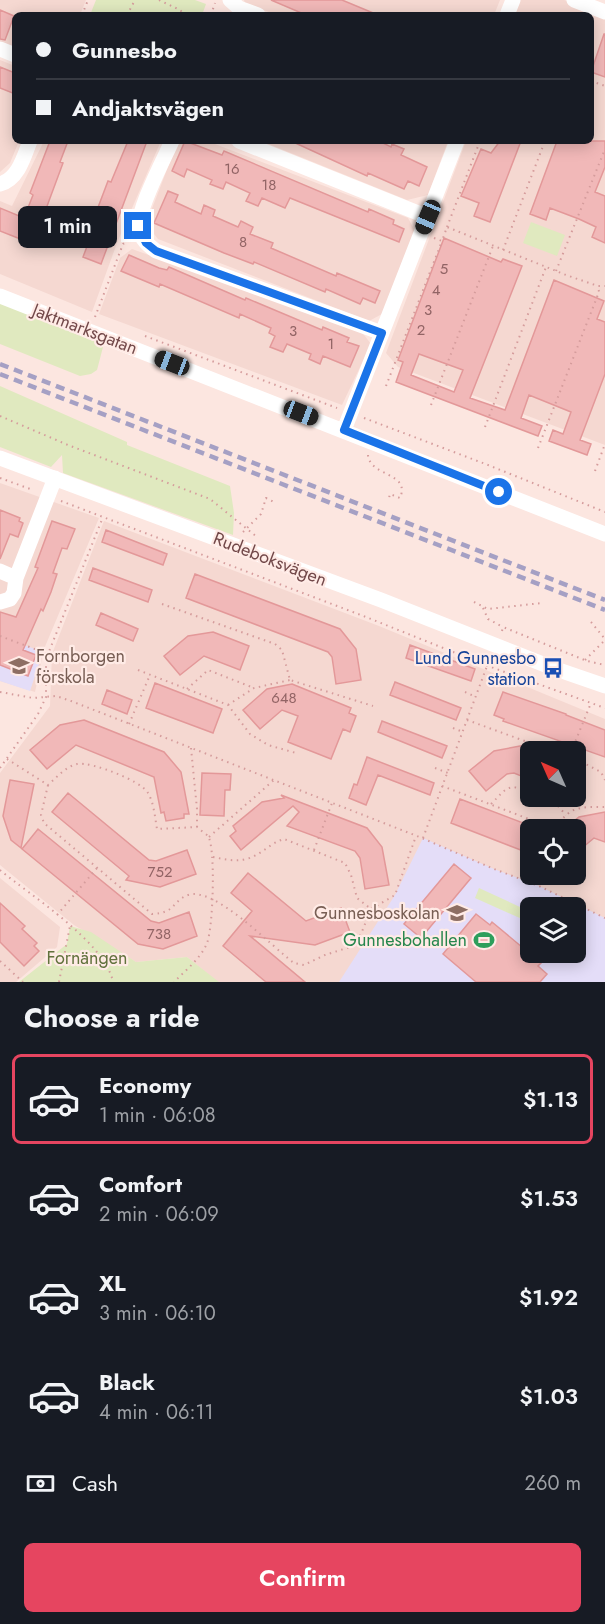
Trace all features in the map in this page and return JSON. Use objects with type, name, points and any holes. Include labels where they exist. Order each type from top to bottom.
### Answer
[{"type":"street","points":[[230,0],[239,8],[250,12]]},
{"type":"street","points":[[574,0],[605,12]]},
{"type":"street","points":[[0,184],[8,182],[15,173],[29,144]]},
{"type":"street","points":[[171,144],[144,203],[138,226],[146,243],[156,251],[382,333]]},
{"type":"street","points":[[246,144],[428,217]]},
{"type":"street","points":[[344,430],[456,144]]},
{"type":"street","name":"Jaktmarksgatan","points":[[0,296],[605,534]]},
{"type":"street","name":"Rudeboksvägen","points":[[0,458],[605,686]]},
{"type":"street","points":[[0,602],[10,599],[14,593],[16,578],[55,478]]},
{"type":"street","points":[[0,572],[16,578]]},
{"type":"path","points":[[159,0],[182,12]]},
{"type":"path","points":[[386,386],[479,144]]},
{"type":"path","points":[[503,250],[544,144]]},
{"type":"path","points":[[556,271],[605,149]]},
{"type":"path","points":[[447,227],[556,271],[598,286],[605,286]]},
{"type":"path","points":[[421,232],[442,240]]},
{"type":"path","points":[[95,317],[123,244],[140,234]]},
{"type":"path","points":[[431,405],[493,246]]},
{"type":"path","points":[[485,427],[546,267]]},
{"type":"path","points":[[538,448],[599,292],[598,286]]},
{"type":"path","points":[[139,334],[488,465],[605,512]]},
{"type":"path","points":[[0,416],[68,445],[210,499],[257,537]]},
{"type":"path","points":[[372,441],[368,460],[372,465],[398,480],[403,489],[400,498],[390,494],[389,498]]},
{"type":"path","points":[[595,471],[605,444]]},
{"type":"path","points":[[0,478],[366,617],[488,666],[605,708]]},
{"type":"path","points":[[237,546],[246,528],[261,514],[266,498],[274,502],[275,500]]},
{"type":"path","points":[[0,768],[38,714],[46,697],[46,659],[103,517]]},
{"type":"path","points":[[474,602],[483,608],[488,620],[503,627]]},
{"type":"path","points":[[483,608],[542,603]]},
{"type":"path","points":[[162,604],[275,644],[282,650],[290,680]]},
{"type":"path","points":[[585,660],[598,649],[605,639],[591,622]]},
{"type":"path","points":[[0,636],[48,654]]},
{"type":"path","points":[[423,838],[488,666]]},
{"type":"path","points":[[138,670],[228,705],[250,734],[268,745],[296,753]]},
{"type":"path","points":[[187,689],[208,670],[254,688]]},
{"type":"path","points":[[129,724],[150,675]]},
{"type":"path","points":[[228,705],[254,688],[290,680],[373,706]]},
{"type":"path","points":[[0,692],[33,698],[56,696],[71,701],[332,801],[539,886],[605,918]]},
{"type":"path","points":[[465,692],[476,697]]},
{"type":"path","points":[[575,741],[591,702]]},
{"type":"path","points":[[467,720],[525,741]]},
{"type":"path","points":[[453,728],[463,732]]},
{"type":"path","points":[[191,748],[197,827]]},
{"type":"path","points":[[8,759],[48,785]]},
{"type":"path","points":[[174,982],[203,952],[209,940],[212,916],[212,898],[213,857],[209,837],[197,827],[157,829],[149,794],[140,784],[114,772],[80,763],[67,768],[48,785],[41,815],[44,823],[152,914],[165,913],[187,895],[200,894],[212,898],[240,917],[294,963],[304,965],[325,954],[350,947],[361,934],[371,909],[395,895],[417,836]]},
{"type":"path","points":[[586,764],[601,772],[605,780]]},
{"type":"path","points":[[435,768],[448,773]]},
{"type":"path","points":[[209,837],[275,779]]},
{"type":"path","points":[[442,786],[550,827],[559,824],[572,811],[590,807],[605,807]]},
{"type":"path","points":[[491,804],[508,787],[520,788]]},
{"type":"path","points":[[314,850],[332,801]]},
{"type":"path","points":[[559,807],[567,815]]},
{"type":"path","points":[[213,857],[235,861],[248,859],[274,842],[284,839],[345,863],[357,898],[371,909]]},
{"type":"path","points":[[57,915],[97,868]]},
{"type":"path","points":[[0,870],[70,926],[101,956],[113,982]]},
{"type":"path","points":[[59,982],[70,926]]},
{"type":"path","points":[[0,961],[23,982]]},
{"type":"shaded area","points":[[0,0],[86,0],[81,12],[12,12],[12,47],[0,42]]},
{"type":"shaded area","points":[[244,0],[500,0],[495,12],[269,12],[245,3]]},
{"type":"shaded area","points":[[520,0],[564,0],[605,16],[605,445],[398,367],[386,353],[465,144],[594,144],[594,12],[515,12]]},
{"type":"shaded area","points":[[0,60],[12,65],[12,144],[18,144],[10,163],[0,172]]},
{"type":"shaded area","points":[[43,144],[160,144],[117,243],[92,312],[0,274],[0,201],[12,206]]},
{"type":"shaded area","points":[[177,144],[215,144],[408,218],[415,231],[382,314],[369,321],[158,239],[146,224]]},
{"type":"shaded area","points":[[268,144],[447,144],[428,195],[407,200]]},
{"type":"shaded area","points":[[132,249],[361,331],[371,344],[342,405],[99,314],[120,258]]},
{"type":"shaded area","points":[[0,483],[99,518],[44,649],[35,692],[0,681]]},
{"type":"shaded area","points":[[104,521],[379,626],[605,719],[605,933],[586,917],[586,897],[549,897],[521,885],[586,885],[586,819],[520,819],[520,885],[429,847],[340,982],[218,982],[187,957],[136,962],[74,925],[0,865],[0,773],[50,706],[52,654]]},
{"type":"shaded area","name":"Fornborgen förskola","points":[[0,636],[43,652],[30,691],[0,681]]},
{"type":"shaded area","name":"Gunnesboskolan","points":[[423,838],[520,879],[520,885],[536,885],[562,897],[520,897],[520,963],[586,963],[586,909],[605,918],[605,982],[339,982],[395,895]]},
{"type":"shaded area","points":[[0,878],[60,927],[57,947],[16,982],[0,982]]},
{"type":"green space","points":[[96,0],[195,0],[206,4],[203,12],[91,12]]},
{"type":"green space","points":[[531,222],[565,235],[557,256],[523,243]]},
{"type":"green space","points":[[0,302],[96,339],[103,347],[97,370],[80,376],[0,344]]},
{"type":"green space","points":[[0,386],[127,442],[127,445],[230,486],[234,513],[233,535],[63,473],[62,455],[51,467],[0,447]]},
{"type":"green space","points":[[479,888],[520,907],[520,918],[475,898]]},
{"type":"green space","name":"Fornängen","points":[[70,926],[91,932],[136,962],[187,957],[219,982],[19,982],[67,944]]},
{"type":"building","points":[[271,0],[342,0],[371,12],[299,12]]},
{"type":"building","points":[[0,10],[12,15],[12,21],[5,40],[0,39]]},
{"type":"building","points":[[605,34],[605,77],[594,73],[594,63]]},
{"type":"building","points":[[0,67],[12,72],[12,93],[0,88]]},
{"type":"building","points":[[594,141],[605,141],[605,167],[595,192],[605,196],[605,243],[592,237],[596,227],[579,219],[550,208],[546,220],[530,214],[556,144],[594,144]]},
{"type":"building","points":[[49,144],[67,144],[60,162],[63,163],[33,244],[0,231],[0,208],[24,218],[33,195],[30,193]]},
{"type":"building","points":[[127,144],[146,144],[101,264],[83,257],[94,228],[91,226],[108,181],[111,182]]},
{"type":"building","points":[[184,144],[193,144],[222,155],[224,151],[368,212],[369,209],[394,220],[393,224],[404,229],[399,242],[290,198],[285,208],[262,198],[258,206],[246,201],[250,193],[226,182],[223,189],[210,184],[212,180],[187,169],[184,177],[172,171]]},
{"type":"building","points":[[298,144],[385,144],[391,147],[392,144],[404,149],[401,155],[427,167],[419,186],[408,181],[404,189],[368,173],[367,176]]},
{"type":"building","points":[[498,144],[520,144],[490,222],[474,216],[479,203],[461,196],[481,149],[491,153]]},
{"type":"building","points":[[168,191],[178,195],[175,202],[201,214],[204,205],[215,210],[213,216],[238,227],[241,221],[253,227],[250,234],[273,243],[271,248],[336,276],[337,273],[380,291],[375,303],[363,298],[360,304],[326,289],[325,292],[154,223]]},
{"type":"building","points":[[444,238],[501,262],[503,259],[522,266],[470,398],[505,410],[554,280],[604,301],[597,319],[605,322],[605,374],[580,440],[591,444],[587,455],[549,441],[553,430],[563,434],[571,412],[529,395],[521,418],[542,426],[538,436],[396,382],[403,362],[398,360]],"holes":[[[419,354],[463,370],[454,392],[411,375]]]},
{"type":"building","points":[[129,255],[159,268],[167,270],[169,267],[245,300],[246,298],[322,330],[323,327],[349,338],[347,342],[359,346],[350,367],[323,356],[320,364],[309,359],[311,354],[287,344],[283,352],[270,347],[275,336],[269,333],[271,328],[240,314],[239,318],[160,284],[159,287],[121,271]]},
{"type":"building","points":[[0,510],[20,518],[19,521],[23,523],[18,537],[10,534],[0,559]]},
{"type":"building","points":[[52,521],[75,529],[67,549],[62,548],[53,573],[57,574],[51,592],[23,650],[36,655],[28,676],[0,665],[0,612],[16,617],[38,568],[35,567]]},
{"type":"building","points":[[106,530],[167,554],[163,565],[102,542]]},
{"type":"building","points":[[93,568],[152,590],[148,602],[89,580]]},
{"type":"building","points":[[195,574],[340,629],[356,649],[361,680],[336,684],[332,657],[328,652],[186,598]]},
{"type":"building","points":[[101,613],[138,629],[133,641],[96,625]]},
{"type":"building","points":[[213,632],[249,646],[240,670],[204,656],[180,675],[164,656],[188,636]]},
{"type":"building","points":[[410,645],[475,669],[471,681],[406,658]]},
{"type":"building","points":[[395,682],[461,708],[456,720],[390,695]]},
{"type":"building","points":[[155,683],[222,709],[213,733],[146,708]]},
{"type":"building","points":[[292,684],[351,708],[349,713],[356,716],[350,732],[343,729],[331,759],[288,742],[298,716],[282,710],[260,729],[243,710],[267,689]]},
{"type":"building","points":[[107,690],[132,700],[127,714],[102,704]]},
{"type":"building","points":[[503,692],[566,714],[605,730],[605,757],[586,750],[586,741],[560,741],[503,721],[504,719],[494,715]]},
{"type":"building","points":[[84,720],[164,752],[181,772],[189,814],[184,814],[184,818],[166,821],[164,812],[161,813],[154,777],[76,745],[47,769],[30,750],[60,725]]},
{"type":"building","points":[[382,721],[447,746],[442,758],[378,732]]},
{"type":"building","points":[[520,746],[520,775],[507,774],[486,791],[469,771],[494,751]]},
{"type":"building","points":[[367,757],[434,783],[430,795],[378,775],[366,805],[349,798],[354,784],[357,785]]},
{"type":"building","points":[[202,773],[231,774],[230,790],[225,790],[224,816],[200,815]]},
{"type":"building","points":[[10,780],[34,784],[21,848],[11,840],[3,816]]},
{"type":"building","points":[[68,793],[149,860],[156,861],[187,850],[196,874],[160,887],[126,880],[129,876],[52,812]]},
{"type":"building","points":[[281,795],[367,828],[382,847],[389,885],[365,889],[360,858],[355,851],[287,826],[299,812],[293,806],[241,850],[230,836],[236,831],[233,826],[262,802],[284,798]]},
{"type":"building","points":[[460,799],[520,822],[520,850],[451,823]]},
{"type":"building","points":[[605,812],[605,842],[594,838],[586,845],[586,819],[577,819]]},
{"type":"building","points":[[38,829],[151,921],[159,923],[189,912],[197,936],[163,949],[138,944],[22,849]]},
{"type":"building","points":[[454,864],[471,878],[421,938],[404,924]]},
{"type":"building","points":[[248,873],[306,921],[341,908],[350,932],[315,945],[250,936],[305,982],[266,982],[223,946],[252,911],[231,893]]},
{"type":"building","points":[[0,903],[25,926],[22,929],[37,943],[34,946],[39,951],[24,966],[0,942]]},
{"type":"building","name":"Gunnesbohallen","points":[[476,914],[490,925],[492,922],[520,945],[520,963],[541,963],[538,966],[547,974],[540,982],[476,982],[443,954]]},
{"type":"railway","points":[[0,364],[605,600]]},
{"type":"railway","points":[[0,374],[605,610]]},
{"type":"place","name":"Fornborgen förskola","points":[[19,666]]},
{"type":"place","name":"Lund Gunnesbo station","points":[[553,668]]},
{"type":"place","name":"Gunnesboskolan","points":[[457,913]]},
{"type":"place","name":"Gunnesbohallen","points":[[484,940]]},
{"type":"route","points":[[138,226],[146,243],[156,251],[382,333],[344,430],[499,492]]}]
